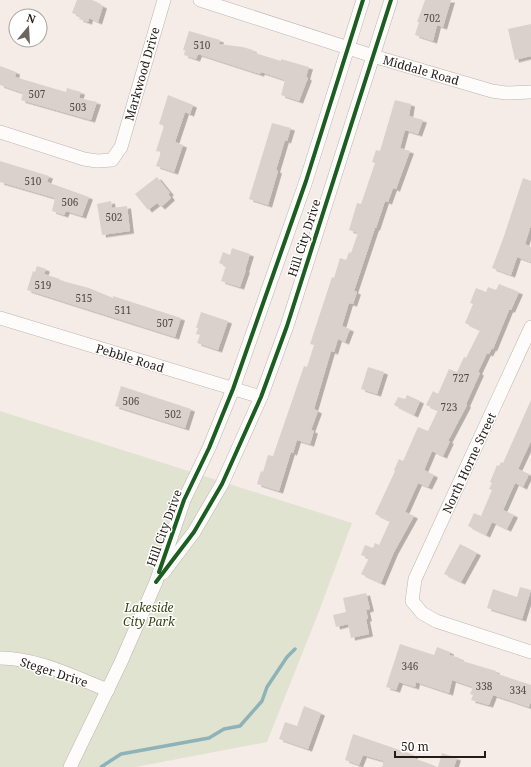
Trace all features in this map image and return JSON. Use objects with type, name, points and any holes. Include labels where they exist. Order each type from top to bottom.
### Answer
[{"type":"street","name":"Markwood Drive","points":[[0,132],[84,159],[97,161],[112,160],[121,147],[164,0]]},
{"type":"street","name":"Middale Road","points":[[200,0],[373,56],[492,91],[506,93],[531,92]]},
{"type":"street","name":"Hill City Drive","points":[[70,767],[108,690],[156,582],[184,500],[209,448],[233,389],[306,181],[363,0]]},
{"type":"street","name":"Hill City Drive","points":[[156,582],[194,532],[222,484],[261,397],[286,326],[392,0]]},
{"type":"street","name":"Pebble Road","points":[[0,318],[261,397]]},
{"type":"street","name":"North Horne Street","points":[[531,327],[415,579],[412,601],[422,613],[436,621],[531,652]]},
{"type":"street","name":"Steger Drive","points":[[0,658],[12,658],[42,665],[108,690]]},
{"type":"green space","name":"Lakeside City Park","points":[[0,411],[352,523],[318,614],[267,742],[136,767],[0,767]]},
{"type":"building","points":[[77,0],[92,0],[103,6],[98,22],[89,18],[88,22],[79,19],[80,16],[72,13]]},
{"type":"building","points":[[425,0],[451,0],[443,27],[437,25],[433,41],[415,35],[419,22],[417,22]]},
{"type":"building","points":[[531,24],[531,56],[515,60],[508,29]]},
{"type":"building","points":[[189,31],[220,40],[219,44],[243,47],[253,50],[252,52],[281,61],[281,59],[309,67],[306,77],[308,78],[299,101],[281,95],[285,80],[261,72],[260,74],[198,54],[196,59],[184,55],[185,50],[183,50]]},
{"type":"building","points":[[0,66],[16,72],[15,77],[66,92],[67,88],[81,92],[79,98],[97,102],[91,120],[21,100],[23,93],[0,85]]},
{"type":"building","points":[[168,95],[193,105],[190,114],[185,112],[175,142],[183,145],[174,172],[156,166],[161,152],[156,151],[164,126],[159,124]]},
{"type":"building","points":[[395,100],[411,104],[409,116],[423,120],[418,134],[405,130],[400,148],[410,151],[396,189],[393,188],[388,202],[385,201],[354,291],[357,292],[353,304],[349,303],[342,326],[350,329],[345,342],[338,339],[334,352],[331,351],[314,409],[318,411],[311,430],[314,431],[310,444],[297,440],[293,453],[291,452],[279,491],[257,484],[261,471],[263,472],[268,455],[273,456],[304,366],[307,367],[314,345],[310,344],[332,277],[334,278],[340,258],[346,260],[349,252],[351,253],[358,233],[349,230],[357,203],[361,204],[375,163],[372,162],[376,150],[380,151]]},
{"type":"building","points":[[272,123],[291,128],[287,141],[285,140],[276,170],[278,171],[268,205],[249,199]]},
{"type":"building","points":[[0,161],[49,176],[47,182],[89,197],[82,216],[66,211],[64,215],[52,211],[55,198],[0,182]]},
{"type":"building","points":[[157,177],[170,193],[168,194],[171,198],[161,207],[157,203],[148,210],[135,194]]},
{"type":"building","points":[[523,178],[531,181],[531,225],[525,244],[531,247],[531,262],[517,257],[511,275],[492,268]]},
{"type":"building","points":[[111,201],[112,208],[127,206],[130,231],[102,235],[97,204]]},
{"type":"building","points":[[232,248],[250,254],[240,287],[221,281],[226,266],[219,263],[223,252],[230,255]]},
{"type":"building","points":[[37,266],[46,269],[44,274],[60,279],[59,280],[89,288],[113,298],[113,296],[181,318],[175,337],[27,290],[33,271],[35,272]]},
{"type":"building","points":[[499,284],[519,292],[511,310],[509,310],[493,349],[492,348],[489,354],[487,353],[478,372],[480,373],[466,404],[467,405],[448,441],[450,441],[443,456],[432,451],[424,470],[434,475],[428,487],[418,483],[405,512],[414,516],[394,552],[381,583],[361,574],[369,558],[361,555],[365,545],[373,548],[375,543],[379,545],[390,521],[375,514],[399,459],[403,461],[418,427],[428,431],[438,410],[426,405],[433,391],[438,394],[449,369],[457,372],[480,330],[465,323],[473,304],[470,303],[476,288],[486,292],[488,287],[496,290]]},
{"type":"building","points":[[201,312],[228,321],[218,350],[197,343],[200,335],[196,334],[198,328],[196,328]]},
{"type":"building","points":[[368,367],[384,372],[377,394],[361,389]]},
{"type":"building","points":[[121,386],[191,409],[185,428],[115,406]]},
{"type":"building","points":[[407,395],[420,401],[414,415],[394,405],[398,397],[405,399]]},
{"type":"building","points":[[531,400],[531,441],[518,469],[529,474],[523,487],[515,483],[503,510],[514,515],[507,529],[492,522],[486,535],[468,526],[474,513],[481,516],[492,490],[489,489],[492,483],[490,482],[497,465],[499,466],[501,462],[503,463]]},
{"type":"building","points":[[460,544],[477,553],[461,582],[444,574]]},
{"type":"building","points":[[520,587],[531,590],[522,619],[487,608],[493,589],[517,597]]},
{"type":"building","points":[[366,593],[370,609],[366,610],[369,634],[351,638],[348,624],[336,627],[333,615],[346,612],[343,598]]},
{"type":"building","points":[[400,644],[434,655],[437,647],[450,652],[449,655],[460,658],[459,660],[496,671],[495,673],[531,685],[531,701],[529,707],[493,695],[489,705],[471,700],[473,695],[470,694],[473,687],[452,680],[449,693],[416,682],[415,687],[399,682],[396,690],[386,687]]},
{"type":"building","points":[[304,706],[321,713],[308,749],[279,739],[285,722],[297,726]]},
{"type":"building","points":[[353,734],[414,755],[413,758],[433,765],[433,767],[382,767],[384,761],[363,755],[359,765],[345,760]]},
{"type":"building","points":[[442,753],[457,758],[454,767],[438,767]]},
{"type":"waterway","points":[[101,767],[121,754],[209,738],[224,729],[240,726],[262,701],[267,687],[287,657],[295,649]]},
{"type":"cycle path","points":[[159,572],[184,500],[209,448],[233,389],[306,181],[363,0]]},
{"type":"cycle path","points":[[156,582],[194,532],[222,484],[261,397],[287,326],[391,0]]}]
